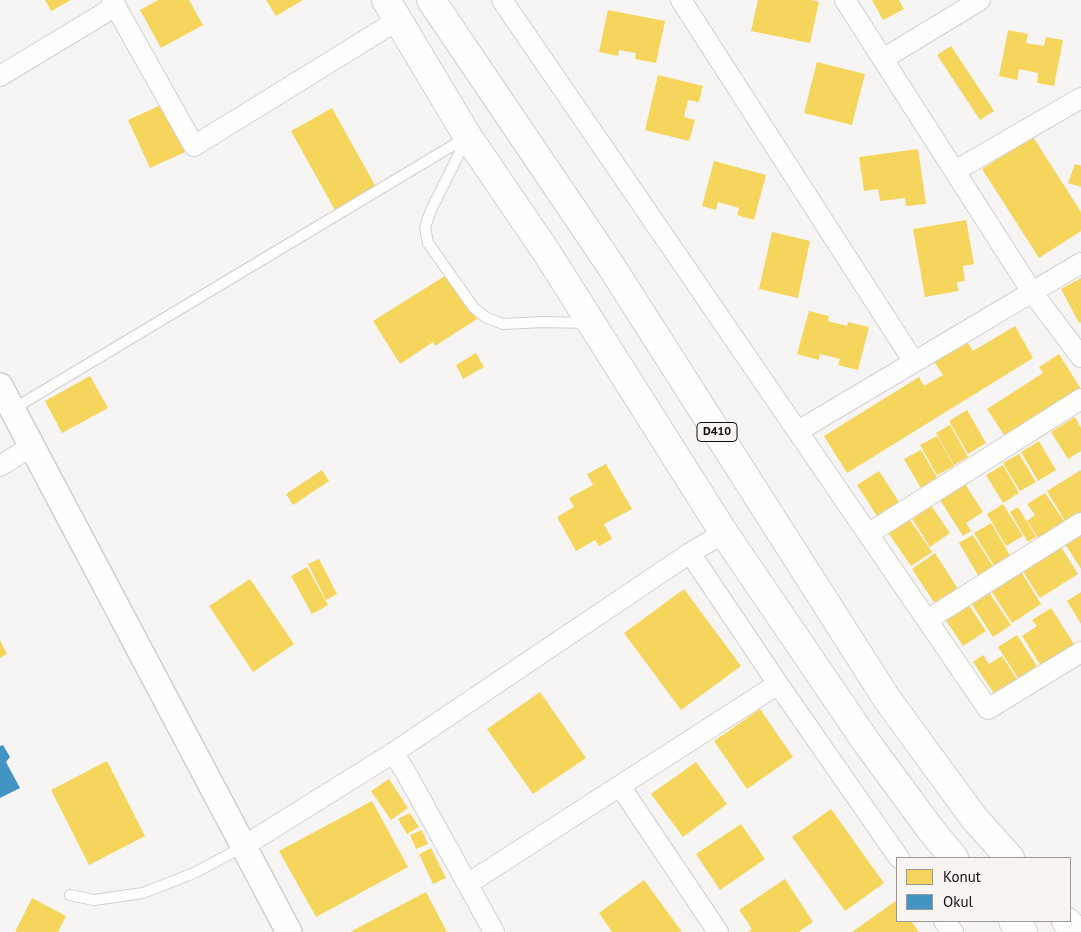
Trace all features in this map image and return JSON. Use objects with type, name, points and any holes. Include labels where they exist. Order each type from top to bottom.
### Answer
[{"type":"highway","name":"D410","points":[[431,0],[611,266],[887,699],[974,818],[1009,857]]},
{"type":"highway","points":[[392,10],[468,137],[547,253],[724,533],[867,743],[953,857]]},
{"type":"highway","points":[[1014,922],[1023,932]]},
{"type":"highway","points":[[1067,922],[1077,932]]},
{"type":"street","points":[[502,0],[988,709],[1081,652]]},
{"type":"street","points":[[681,0],[914,362]]},
{"type":"street","points":[[845,0],[1032,292],[1081,358]]},
{"type":"street","points":[[883,59],[980,0]]},
{"type":"street","points":[[0,76],[114,3],[194,146],[392,10]]},
{"type":"street","points":[[955,171],[1081,98]]},
{"type":"street","points":[[798,431],[1081,263]]},
{"type":"street","points":[[0,386],[289,932]]},
{"type":"street","points":[[868,534],[1081,399]]},
{"type":"street","points":[[0,466],[32,446]]},
{"type":"street","points":[[927,620],[1081,523]]},
{"type":"street","points":[[244,846],[393,753],[690,553],[724,533]]},
{"type":"street","points":[[690,553],[898,857]]},
{"type":"street","points":[[469,883],[778,684]]},
{"type":"street","points":[[393,753],[405,770],[469,883],[494,932]]},
{"type":"street","points":[[620,786],[718,932]]},
{"type":"street","points":[[945,922],[953,932]]},
{"type":"lane","points":[[468,137],[431,210],[425,227],[428,243],[474,308],[487,318],[503,324],[542,322],[592,323]]},
{"type":"lane","points":[[13,409],[468,137]]},
{"type":"lane","points":[[70,895],[94,900],[143,893],[194,873],[244,846]]},
{"type":"building: Konut","points":[[45,0],[71,0],[51,11]]},
{"type":"building: Konut","points":[[158,0],[189,0],[203,25],[161,48],[140,10]]},
{"type":"building: Konut","points":[[266,0],[303,0],[276,16]]},
{"type":"building: Konut","points":[[758,0],[812,0],[819,2],[810,43],[751,31]]},
{"type":"building: Konut","points":[[872,0],[899,0],[904,9],[883,20]]},
{"type":"building: Konut","points":[[608,10],[665,21],[656,63],[635,59],[636,53],[619,50],[618,56],[599,52]]},
{"type":"building: Konut","points":[[1008,30],[1028,34],[1026,43],[1044,46],[1046,37],[1063,40],[1054,86],[1037,83],[1038,73],[1019,69],[1017,80],[999,76]]},
{"type":"building: Konut","points":[[951,46],[994,111],[980,120],[937,55]]},
{"type":"building: Konut","points":[[817,62],[865,74],[852,125],[804,113]]},
{"type":"building: Konut","points":[[658,75],[703,86],[699,102],[688,100],[684,117],[695,120],[689,141],[645,130]]},
{"type":"building: Konut","points":[[163,104],[185,152],[150,168],[128,120]]},
{"type":"building: Konut","points":[[332,108],[377,189],[336,212],[291,131]]},
{"type":"building: Konut","points":[[1033,137],[1081,212],[1081,231],[1039,258],[982,169]]},
{"type":"building: Konut","points":[[918,149],[926,204],[906,206],[905,198],[880,201],[878,189],[864,191],[859,157]]},
{"type":"building: Konut","points":[[714,161],[766,175],[754,220],[737,215],[739,208],[718,202],[716,210],[702,206]]},
{"type":"building: Konut","points":[[1075,164],[1081,166],[1081,187],[1068,183]]},
{"type":"building: Konut","points":[[966,220],[974,264],[963,266],[965,281],[957,282],[958,291],[925,297],[913,229]]},
{"type":"building: Konut","points":[[772,232],[810,241],[798,298],[759,289]]},
{"type":"building: Konut","points":[[448,274],[477,319],[435,346],[433,342],[400,364],[373,321]]},
{"type":"building: Konut","points":[[1081,278],[1081,322],[1079,323],[1061,289]]},
{"type":"building: Konut","points":[[809,311],[829,316],[828,321],[847,326],[848,322],[869,327],[858,370],[838,365],[840,359],[820,354],[819,360],[797,354]]},
{"type":"building: Konut","points":[[1015,326],[1033,358],[847,473],[824,436],[919,377],[924,386],[943,375],[931,357],[964,337],[973,351]]},
{"type":"building: Konut","points":[[476,353],[484,367],[463,379],[456,365]]},
{"type":"building: Konut","points":[[1059,354],[1081,389],[1006,438],[987,409],[1043,373],[1039,367]]},
{"type":"building: Konut","points":[[90,376],[108,408],[62,433],[45,401]]},
{"type":"building: Konut","points":[[967,410],[986,443],[968,454],[949,421]]},
{"type":"building: Konut","points":[[1075,417],[1081,428],[1081,451],[1068,459],[1051,432]]},
{"type":"building: Konut","points":[[950,425],[968,457],[954,465],[936,433]]},
{"type":"building: Konut","points":[[937,436],[954,466],[937,475],[920,445]]},
{"type":"building: Konut","points":[[1039,441],[1056,470],[1038,481],[1021,452]]},
{"type":"building: Konut","points":[[921,450],[939,481],[922,490],[904,459]]},
{"type":"building: Konut","points":[[1019,454],[1036,482],[1020,491],[1003,463]]},
{"type":"building: Konut","points":[[606,464],[632,509],[604,524],[612,539],[599,546],[595,540],[576,551],[557,517],[574,507],[569,498],[593,485],[587,474]]},
{"type":"building: Konut","points":[[1003,465],[1019,493],[1003,503],[986,475]]},
{"type":"building: Konut","points":[[322,470],[329,481],[293,505],[286,494]]},
{"type":"building: Konut","points":[[1081,470],[1081,512],[1065,521],[1047,491]]},
{"type":"building: Konut","points":[[879,471],[899,502],[877,516],[857,485]]},
{"type":"building: Konut","points":[[965,484],[983,512],[966,523],[971,531],[963,536],[940,500]]},
{"type":"building: Konut","points":[[1045,493],[1066,524],[1040,541],[1027,521],[1035,515],[1027,504]]},
{"type":"building: Konut","points":[[930,504],[950,533],[930,547],[911,517]]},
{"type":"building: Konut","points":[[1003,504],[1023,536],[1006,546],[987,514]]},
{"type":"building: Konut","points":[[1018,507],[1036,537],[1028,542],[1010,512]]},
{"type":"building: Konut","points":[[908,517],[932,552],[911,566],[887,531]]},
{"type":"building: Konut","points":[[991,523],[1011,557],[995,567],[974,533]]},
{"type":"building: Konut","points":[[1081,533],[1081,569],[1065,544]]},
{"type":"building: Konut","points":[[973,535],[994,568],[979,577],[959,543]]},
{"type":"building: Konut","points":[[1058,542],[1078,574],[1040,598],[1020,567]]},
{"type":"building: Konut","points":[[935,553],[962,595],[939,610],[912,569]]},
{"type":"building: Konut","points":[[319,559],[337,594],[326,600],[308,564]]},
{"type":"building: Konut","points":[[307,567],[328,605],[312,614],[291,576]]},
{"type":"building: Konut","points":[[1020,570],[1041,604],[1012,623],[990,589]]},
{"type":"building: Konut","points":[[250,579],[294,644],[253,672],[209,606]]},
{"type":"building: Konut","points":[[684,589],[741,666],[681,710],[624,633]]},
{"type":"building: Konut","points":[[988,591],[1011,625],[993,637],[971,603]]},
{"type":"building: Konut","points":[[1081,592],[1081,624],[1067,601]]},
{"type":"building: Konut","points":[[968,604],[986,631],[963,646],[945,619]]},
{"type":"building: Konut","points":[[1051,608],[1076,647],[1043,669],[1022,636],[1037,626],[1032,620]]},
{"type":"building: Konut","points":[[1017,635],[1037,666],[1018,678],[998,647]]},
{"type":"building: Konut","points":[[0,640],[7,654],[0,658]]},
{"type":"building: Konut","points":[[983,655],[989,664],[1002,656],[1018,681],[995,695],[973,662]]},
{"type":"building: Konut","points":[[540,692],[586,758],[533,794],[487,729]]},
{"type":"building: Konut","points":[[760,709],[793,757],[747,789],[714,741]]},
{"type":"building: Konut","points":[[107,761],[145,836],[89,865],[51,790]]},
{"type":"building: Konut","points":[[696,762],[727,804],[683,837],[651,794]]},
{"type":"building: Konut","points":[[389,779],[408,808],[391,820],[371,791]]},
{"type":"building: Konut","points":[[372,801],[408,867],[316,917],[279,851]]},
{"type":"building: Konut","points":[[831,809],[884,883],[845,911],[792,837]]},
{"type":"building: Konut","points":[[410,813],[419,827],[407,834],[398,819]]},
{"type":"building: Konut","points":[[741,824],[765,859],[720,890],[696,854]]},
{"type":"building: Konut","points":[[422,830],[428,844],[416,849],[410,835]]},
{"type":"building: Konut","points":[[431,848],[446,878],[433,884],[419,854]]},
{"type":"building: Konut","points":[[785,879],[813,922],[798,932],[748,932],[752,929],[739,910]]},
{"type":"building: Konut","points":[[644,880],[682,932],[612,932],[599,913]]},
{"type":"building: Konut","points":[[426,892],[447,932],[350,932]]},
{"type":"building: Konut","points":[[32,898],[66,916],[58,932],[15,932]]},
{"type":"building: Konut","points":[[896,901],[896,922],[912,922],[919,932],[852,932]]},
{"type":"building: Okul","points":[[3,745],[10,757],[6,762],[20,788],[0,798],[0,746]]}]
